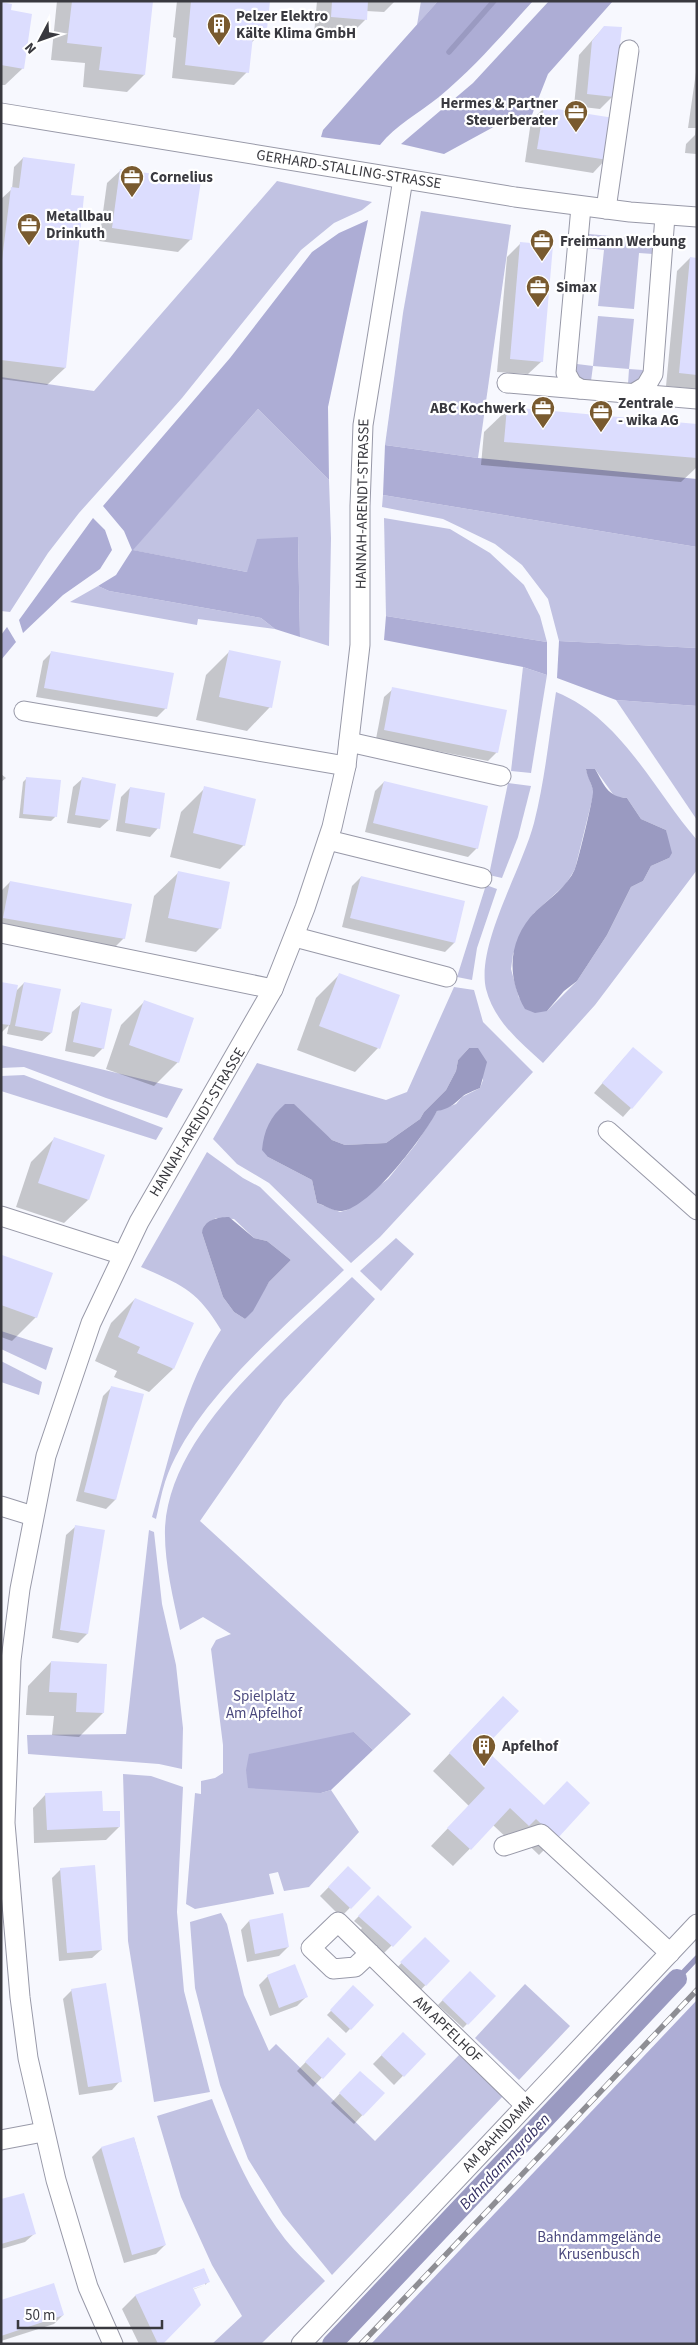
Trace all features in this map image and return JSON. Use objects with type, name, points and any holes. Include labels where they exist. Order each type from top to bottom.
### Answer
[{"type":"street","points":[[606,209],[629,50]]},
{"type":"street","name":"GERHARD-STALLING-STRASSE","points":[[1,113],[581,207],[665,216],[697,217]]},
{"type":"street","name":"HANNAH-ARENDT-STRASSE","points":[[113,2344],[88,2287],[43,2132],[21,2006],[6,1900],[5,1824],[11,1660],[24,1560],[46,1456],[57,1418],[91,1323],[152,1197],[273,989],[294,937],[328,840],[346,766],[360,645],[360,506],[363,425],[403,179]]},
{"type":"street","points":[[580,389],[572,384],[566,373],[581,207]]},
{"type":"street","points":[[634,394],[646,386],[653,374],[665,216]]},
{"type":"street","points":[[507,383],[697,399]]},
{"type":"street","points":[[24,711],[346,766]]},
{"type":"street","points":[[349,742],[501,776]]},
{"type":"street","points":[[328,840],[482,878]]},
{"type":"street","points":[[1,933],[273,989]]},
{"type":"street","points":[[294,937],[447,977]]},
{"type":"street","points":[[608,1131],[697,1210]]},
{"type":"street","points":[[1,1216],[123,1255]]},
{"type":"street","points":[[1,1506],[33,1516]]},
{"type":"street","points":[[504,1846],[541,1834],[670,1953]]},
{"type":"street","name":"AM BAHNDAMM","points":[[301,2344],[697,1924]]},
{"type":"street","name":"AM APFELHOF","points":[[370,1954],[525,2105]]},
{"type":"street","points":[[1,2140],[43,2132]]},
{"type":"green space","points":[[421,1],[438,1],[417,25]]},
{"type":"green space","points":[[438,1],[533,1],[464,74],[439,97],[393,131],[380,145],[321,137],[323,130]]},
{"type":"green space","points":[[549,1],[613,1],[548,74],[528,125],[499,124],[444,154],[401,144],[473,83]]},
{"type":"green space","points":[[277,181],[372,202],[362,210],[334,223],[301,250],[182,398],[79,513],[48,553],[10,612],[1,611],[1,377],[94,391]]},
{"type":"green space","points":[[421,211],[511,225],[478,458],[385,445],[403,313]]},
{"type":"green space","points":[[368,220],[328,407],[329,480],[258,409],[133,550],[247,572],[257,539],[298,537],[300,637],[275,629],[261,618],[109,591],[98,586],[116,575],[132,550],[124,531],[103,506],[230,358],[312,252],[339,233]]},
{"type":"green space","points":[[589,234],[654,240],[653,254],[639,253],[634,309],[598,306],[604,250],[587,248]]},
{"type":"green space","points":[[598,316],[634,319],[629,369],[593,366]]},
{"type":"green space","points":[[577,364],[593,366],[591,381],[575,380]]},
{"type":"green space","points":[[629,369],[643,370],[642,386],[628,384]]},
{"type":"green space","points":[[258,409],[329,480],[331,538],[329,646],[300,637],[298,537],[247,572],[132,550]]},
{"type":"green space","points":[[385,445],[478,458],[697,479],[697,547],[383,495]]},
{"type":"green space","points":[[383,495],[697,547],[697,648],[559,641],[548,599],[522,565],[495,544],[443,519],[382,507]]},
{"type":"green space","points":[[93,518],[105,530],[112,550],[100,569],[63,595],[23,633],[19,620]]},
{"type":"green space","points":[[384,518],[450,529],[490,553],[524,585],[540,616],[547,642],[386,616]]},
{"type":"green space","points":[[98,586],[109,591],[261,618],[275,629],[198,619],[197,625],[70,602]]},
{"type":"green space","points":[[386,616],[547,642],[547,675],[523,667],[384,640]]},
{"type":"green space","points":[[7,627],[16,642],[1,660],[1,635]]},
{"type":"green space","points":[[559,641],[697,648],[697,706],[616,700],[557,678]]},
{"type":"green space","points":[[523,667],[547,675],[531,773],[511,771]]},
{"type":"green space","points":[[556,692],[579,704],[599,719],[618,737],[634,757],[697,840],[697,870],[595,1005],[543,1063],[501,1021],[486,989],[485,971],[494,929],[534,823],[544,774]],"holes":[[[595,769],[615,797],[627,798],[641,819],[666,830],[669,858],[651,866],[643,881],[631,887],[607,935],[577,981],[547,1011],[519,998],[511,969],[513,954],[534,913],[566,884],[575,869],[594,792],[586,770]]]},
{"type":"green space","points":[[616,700],[697,706],[697,820]]},
{"type":"green space","points":[[508,783],[531,786],[518,837],[502,878],[489,875]]},
{"type":"green space","points":[[486,885],[497,889],[477,948],[472,980],[457,977]]},
{"type":"green space","points":[[454,987],[474,990],[483,1022],[533,1072],[380,1237],[351,1263],[269,1183],[237,1164],[213,1139],[257,1063],[386,1100],[407,1092]],"holes":[[[469,1048],[483,1080],[480,1088],[462,1097],[456,1104],[437,1111],[416,1144],[388,1179],[347,1210],[340,1212],[317,1203],[312,1180],[268,1157],[311,1122],[332,1140],[345,1145],[386,1143],[420,1119],[424,1112],[446,1090],[456,1071],[458,1060]]]},
{"type":"green space","points":[[1,1045],[183,1089],[167,1118],[106,1098],[24,1067],[1,1068]]},
{"type":"green space","points":[[24,1075],[163,1128],[156,1140],[1,1091],[1,1076]]},
{"type":"green space","points":[[207,1152],[243,1178],[260,1187],[344,1270],[268,1341],[218,1395],[196,1423],[178,1452],[165,1482],[156,1519],[152,1517],[180,1420],[197,1374],[221,1330],[196,1297],[178,1284],[141,1267]],"holes":[[[216,1218],[234,1219],[254,1238],[267,1241],[291,1260],[269,1282],[245,1319],[234,1312],[223,1297],[202,1233],[205,1225]]]},
{"type":"green space","points":[[396,1238],[414,1254],[381,1291],[360,1271]]},
{"type":"green space","name":"Spielplatz Am Apfelhof","points":[[352,1277],[375,1299],[284,1400],[200,1521],[411,1714],[373,1750],[354,1732],[321,1793],[331,1790],[359,1832],[309,1887],[284,1891],[278,1872],[269,1874],[274,1894],[195,1909],[186,1904],[195,1793],[201,1794],[201,1781],[215,1778],[223,1773],[223,1745],[211,1649],[216,1640],[231,1634],[203,1617],[180,1630],[165,1541],[165,1528],[172,1492],[187,1456],[209,1422],[265,1359]]},
{"type":"green space","points":[[1,1331],[53,1348],[46,1370],[1,1349]]},
{"type":"green space","points":[[1,1361],[42,1382],[39,1395],[1,1382]]},
{"type":"green space","points":[[149,1530],[154,1532],[162,1604],[176,1665],[183,1728],[182,1769],[159,1764],[28,1754],[27,1735],[126,1734]]},
{"type":"green space","points":[[354,1732],[373,1750],[331,1790],[321,1793],[248,1788],[246,1770],[249,1754]]},
{"type":"green space","points":[[123,1774],[151,1776],[183,1787],[177,1912],[184,1991],[210,2092],[154,2102],[128,1941]]},
{"type":"green space","points":[[221,1913],[227,1924],[244,1995],[269,2051],[276,2044],[375,2141],[461,2053],[505,2094],[332,2275],[283,2215],[248,2159],[220,2085],[195,1988],[190,1922]]},
{"type":"green space","points":[[525,1984],[570,2026],[519,2080],[475,2038]]},
{"type":"green space","name":"Bahndammgelände Krusenbusch","points":[[697,2000],[697,2344],[371,2344]]},
{"type":"green space","points":[[212,2099],[252,2189],[285,2239],[325,2281],[261,2344],[212,2344],[242,2316],[212,2265],[181,2197],[157,2116]]},
{"type":"shaded area","points":[[586,769],[595,769],[610,792],[627,798],[641,819],[666,830],[672,853],[669,858],[651,866],[643,881],[631,887],[607,935],[577,981],[564,991],[547,1011],[535,1013],[525,1009],[515,984],[513,958],[515,946],[527,922],[536,911],[563,887],[575,869],[593,796]]},
{"type":"shaded area","points":[[469,1048],[478,1048],[487,1062],[480,1088],[466,1094],[448,1108],[437,1111],[409,1153],[381,1185],[354,1207],[339,1211],[317,1203],[312,1180],[268,1157],[262,1150],[264,1136],[269,1124],[275,1114],[285,1104],[294,1104],[332,1140],[345,1145],[386,1143],[420,1119],[424,1112],[446,1090],[456,1071],[458,1060]]},
{"type":"shaded area","points":[[229,1217],[254,1238],[267,1241],[291,1260],[269,1282],[253,1311],[245,1319],[234,1312],[223,1297],[202,1233],[208,1222]]},
{"type":"building","points":[[72,1],[153,1],[145,75],[99,70],[102,47],[67,43]]},
{"type":"building","name":"Pelzer Elektro Kälte Klima GmbH","points":[[191,1],[270,1],[267,29],[254,27],[249,73],[185,65]]},
{"type":"building","points":[[332,1],[368,1],[367,20],[331,17]]},
{"type":"building","points":[[1,2],[12,4],[11,10],[32,14],[24,69],[1,65]]},
{"type":"building","points":[[604,26],[622,27],[614,97],[587,94],[592,41]]},
{"type":"building","name":"Hermes & Partner Steuerberater","points":[[544,107],[614,118],[608,160],[537,149]]},
{"type":"building","points":[[23,157],[75,164],[71,195],[84,196],[66,368],[1,360],[1,268],[11,187],[19,188]]},
{"type":"building","points":[[120,169],[201,181],[192,240],[112,228]]},
{"type":"building","points":[[520,242],[553,245],[543,362],[510,359]]},
{"type":"building","points":[[690,257],[697,258],[697,375],[679,373]]},
{"type":"building","name":"Zentrale - wika AG","points":[[507,407],[697,424],[697,458],[504,442]]},
{"type":"building","points":[[229,650],[281,661],[272,708],[219,697]]},
{"type":"building","points":[[51,651],[174,673],[167,709],[44,688]]},
{"type":"building","points":[[392,687],[507,710],[498,753],[384,730]]},
{"type":"building","points":[[26,777],[61,780],[57,817],[23,814]]},
{"type":"building","points":[[82,777],[116,784],[110,820],[75,815]]},
{"type":"building","points":[[384,781],[488,806],[478,849],[373,823]]},
{"type":"building","points":[[204,786],[256,799],[245,846],[193,833]]},
{"type":"building","points":[[130,787],[165,793],[160,829],[125,823]]},
{"type":"building","points":[[178,871],[230,882],[221,929],[168,918]]},
{"type":"building","points":[[361,876],[465,901],[455,943],[350,918]]},
{"type":"building","points":[[10,881],[132,904],[125,939],[3,918]]},
{"type":"building","points":[[339,973],[400,995],[380,1049],[319,1026]]},
{"type":"building","points":[[1,982],[18,985],[10,1025],[1,1024]]},
{"type":"building","points":[[24,982],[61,989],[52,1033],[15,1026]]},
{"type":"building","points":[[144,1000],[194,1018],[179,1063],[129,1045]]},
{"type":"building","points":[[81,1002],[112,1009],[104,1049],[73,1042]]},
{"type":"building","points":[[633,1047],[663,1072],[632,1109],[602,1083]]},
{"type":"building","points":[[54,1137],[105,1155],[89,1200],[38,1183]]},
{"type":"building","points":[[2,1255],[53,1273],[37,1318],[1,1305]]},
{"type":"building","points":[[135,1298],[194,1323],[174,1369],[137,1353],[140,1347],[118,1337]]},
{"type":"building","points":[[111,1386],[144,1394],[116,1500],[84,1492]]},
{"type":"building","points":[[75,1525],[105,1530],[88,1634],[60,1630]]},
{"type":"building","points":[[51,1661],[107,1664],[104,1713],[76,1712],[77,1693],[49,1692]]},
{"type":"building","name":"Apfelhof","points":[[503,1696],[519,1711],[484,1748],[544,1805],[567,1781],[590,1803],[557,1839],[536,1819],[529,1826],[510,1808],[471,1850],[447,1828],[485,1788],[449,1753]]},
{"type":"building","points":[[102,1791],[103,1811],[120,1811],[120,1827],[47,1830],[45,1793]]},
{"type":"building","points":[[95,1865],[102,1950],[67,1953],[60,1868]]},
{"type":"building","points":[[348,1866],[371,1888],[351,1909],[328,1887]]},
{"type":"building","points":[[378,1895],[412,1927],[393,1947],[358,1916]]},
{"type":"building","points":[[283,1913],[289,1947],[255,1954],[249,1920]]},
{"type":"building","points":[[425,1937],[450,1961],[426,1986],[400,1962]]},
{"type":"building","points":[[295,1964],[308,1997],[279,2008],[267,1975]]},
{"type":"building","points":[[470,1971],[496,1996],[468,2025],[442,2000]]},
{"type":"building","points":[[106,1983],[122,2082],[88,2087],[71,1989]]},
{"type":"building","points":[[353,1985],[374,2005],[351,2030],[330,2010]]},
{"type":"building","points":[[403,2032],[426,2054],[404,2077],[381,2055]]},
{"type":"building","points":[[328,2037],[346,2054],[323,2079],[305,2062]]},
{"type":"building","points":[[360,2071],[385,2093],[363,2116],[339,2093]]},
{"type":"building","points":[[134,2137],[166,2245],[132,2255],[101,2147]]},
{"type":"building","points":[[24,2193],[36,2234],[1,2244],[1,2199]]},
{"type":"building","points":[[204,2268],[210,2282],[193,2288],[201,2305],[163,2344],[158,2344],[135,2295]]},
{"type":"building","points":[[54,2283],[64,2315],[1,2336],[1,2300]]},
{"type":"waterway","points":[[449,52],[494,1]]},
{"type":"waterway","points":[[677,1979],[697,1958]]},
{"type":"waterway","name":"Bahndammgraben","points":[[332,2344],[677,1979]]},
{"type":"railway","points":[[361,2344],[697,1990]]},
{"type":"place","name":"Pelzer Elektro Kälte Klima GmbH","points":[[219,46]]},
{"type":"place","name":"Hermes & Partner Steuerberater","points":[[576,133]]},
{"type":"place","name":"Cornelius","points":[[132,198]]},
{"type":"place","name":"Metallbau Drinkuth","points":[[29,246]]},
{"type":"place","name":"Freimann Werbung","points":[[542,262]]},
{"type":"place","name":"Simax","points":[[538,308]]},
{"type":"place","name":"ABC Kochwerk","points":[[543,429]]},
{"type":"place","name":"Zentrale - wika AG","points":[[601,433]]},
{"type":"place","name":"Apfelhof","points":[[484,1767]]}]
